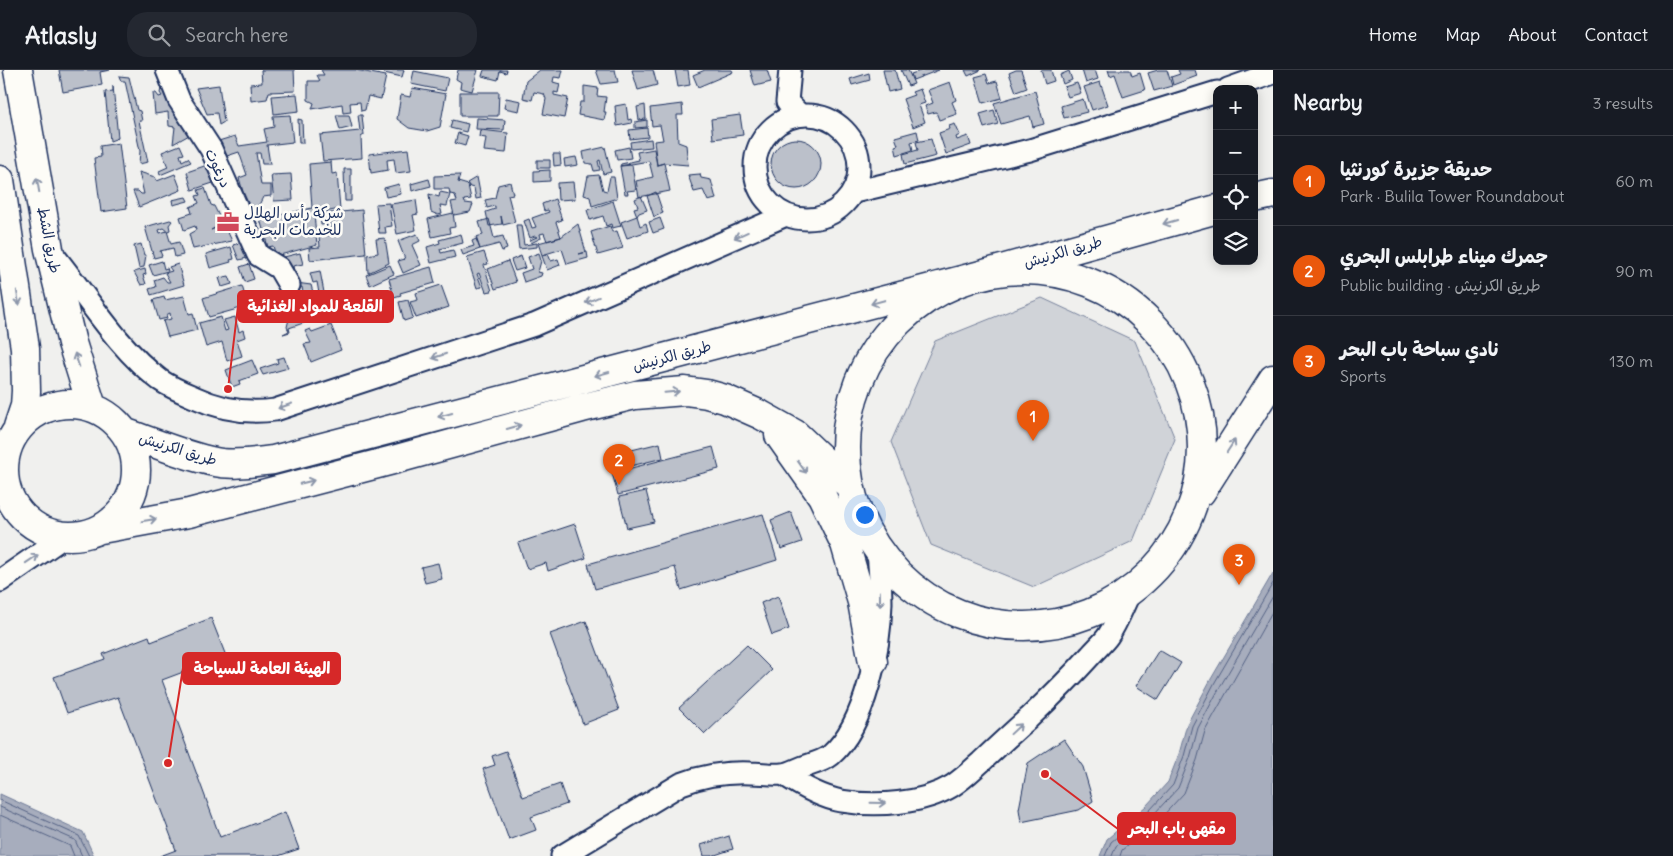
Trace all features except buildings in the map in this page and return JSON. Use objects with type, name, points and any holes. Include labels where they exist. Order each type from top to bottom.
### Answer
[{"type":"highway","name":"طريق الشط","points":[[18,70],[49,249],[72,343],[92,407]]},
{"type":"highway","points":[[0,180],[26,348],[25,406],[8,445],[3,468],[6,488],[14,506],[28,521],[45,532],[65,536],[83,535],[101,529],[116,518],[128,504],[135,486],[137,468],[134,450],[126,433],[105,413],[92,407],[72,403],[51,406],[32,414],[8,445]]},
{"type":"highway","points":[[1258,197],[1273,194]]},
{"type":"highway","name":"طريق الكرنيش","points":[[126,433],[216,463],[245,464],[273,460],[978,276],[1213,210]]},
{"type":"highway","points":[[1195,501],[1202,464],[1202,426],[1193,389],[1176,354],[1153,324],[1124,300],[1090,282],[1053,272],[1015,270],[978,276],[936,293],[899,320],[871,355],[853,397],[846,441],[850,486],[878,550],[898,574],[923,594],[950,609],[980,620],[1003,624],[1042,625],[1073,619],[1103,608],[1130,592],[1158,566],[1180,536],[1195,501],[1273,379]]},
{"type":"highway","name":"طريق الكرنيش","points":[[101,529],[189,513],[375,465],[635,394],[685,391],[707,394],[761,415],[795,434],[850,486]]},
{"type":"highway","points":[[761,415],[782,438],[822,496],[845,544],[862,602],[873,662]]},
{"type":"street","name":"درغوت","points":[[167,70],[179,100],[211,149],[258,255],[280,268],[289,285]]},
{"type":"street","points":[[790,70],[787,102],[800,115]]},
{"type":"street","points":[[1239,85],[1273,73]]},
{"type":"street","points":[[854,192],[1030,150],[1213,93]]},
{"type":"street","points":[[800,115],[817,115],[832,121],[846,132],[855,146],[860,162],[859,179],[854,192],[836,212],[823,218],[811,220],[798,219],[774,209],[765,200],[755,176],[755,160],[760,144],[770,130],[784,120],[800,115]]},
{"type":"street","points":[[49,249],[75,280],[121,343],[160,380],[204,402],[232,410],[260,412],[276,410],[534,325],[786,215]]},
{"type":"street","points":[[0,581],[65,536]]},
{"type":"street","points":[[842,801],[825,784],[824,768],[830,756],[845,740],[853,727],[861,708],[873,662],[881,603],[878,550]]},
{"type":"street","points":[[783,774],[810,791],[842,801],[891,803],[938,793],[965,777],[1050,697],[1108,636],[1130,592]]},
{"type":"street","points":[[562,856],[681,784],[696,778],[752,772],[783,774],[830,756]]},
{"type":"shaded area","points":[[1042,298],[1135,341],[1175,439],[1133,541],[1034,587],[931,545],[891,442],[935,341]]},
{"type":"water","points":[[1273,573],[1273,856],[1100,856],[1107,839],[1146,806],[1168,782],[1179,754],[1187,724]]},
{"type":"water","points":[[0,794],[83,832],[94,856],[0,856]]},
{"type":"place","name":"شركة رأس الهلال للخدمات البحرية","points":[[228,222]]},
{"type":"place","name":"القلعة للمواد الغذائية","points":[[228,389]]},
{"type":"place","name":"حديقة جزيرة كورنثيا","points":[[1033,441]]},
{"type":"place","name":"جمرك ميناء طرابلس البحري","points":[[619,485]]},
{"type":"place","name":"نادي سباحة باب البحر","points":[[1239,585]]},
{"type":"place","name":"الهيئة العامة للسياحة","points":[[168,763]]},
{"type":"place","name":"مقهى باب البحر","points":[[1045,774]]}]
